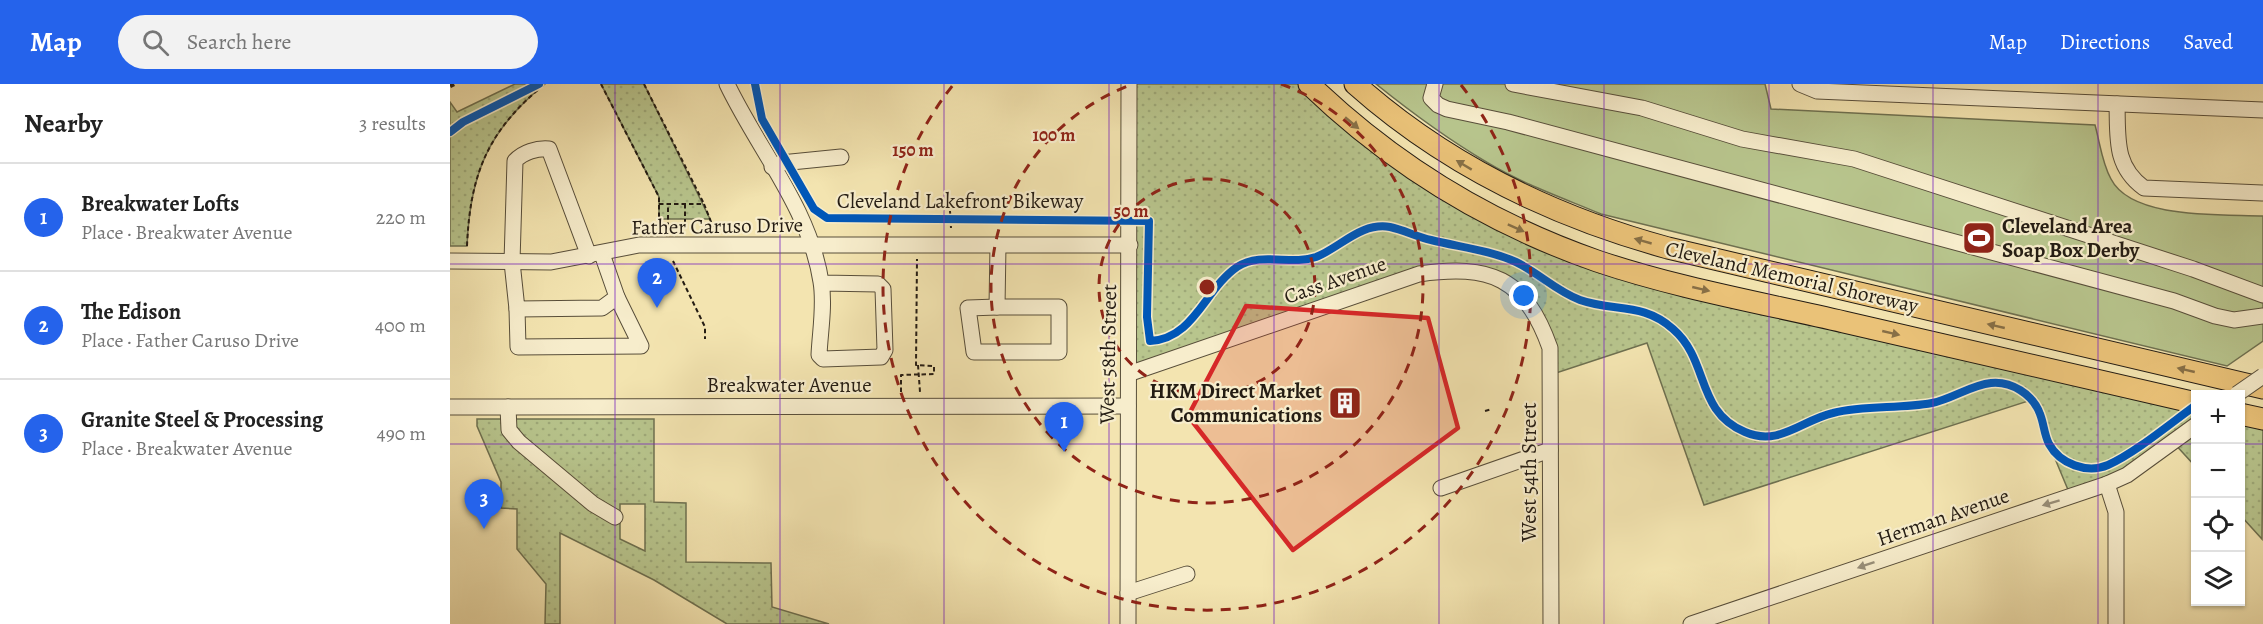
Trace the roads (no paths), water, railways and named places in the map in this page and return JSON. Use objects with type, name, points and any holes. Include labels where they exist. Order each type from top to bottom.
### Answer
[{"type":"highway","name":"Cleveland Memorial Shoreway","points":[[1309,84],[1375,142],[1452,195],[1500,221],[1596,260],[1700,289],[2191,402]]},
{"type":"highway","name":"Cleveland Memorial Shoreway","points":[[1355,84],[1410,129],[1475,172],[1536,203],[1610,231],[1668,248],[2263,388]]},
{"type":"highway","points":[[2245,415],[2263,419]]},
{"type":"street","points":[[728,84],[797,210],[812,245],[822,283],[819,355],[823,359],[881,357],[885,350],[884,290],[878,284],[822,283]]},
{"type":"street","name":"West 58th Street","points":[[1128,624],[1128,406],[1131,373],[1129,84]]},
{"type":"street","points":[[1435,84],[1431,98],[1438,105],[1447,109],[1508,122],[1949,241],[2174,302],[2214,316],[2234,320],[2263,316]]},
{"type":"street","points":[[1513,84],[1642,108],[1742,139],[1854,159],[2263,295]]},
{"type":"street","points":[[1800,84],[1817,91],[1992,91],[2117,104],[2263,110]]},
{"type":"street","points":[[2117,104],[2118,148],[2129,177],[2144,188],[2262,193]]},
{"type":"street","points":[[540,148],[549,149],[595,255],[640,346],[518,347],[512,262],[515,161],[520,156],[540,148]]},
{"type":"street","points":[[772,167],[781,163],[841,157]]},
{"type":"street","name":"Father Caruso Drive","points":[[450,261],[551,262],[639,245],[1130,244]]},
{"type":"street","points":[[997,307],[998,245]]},
{"type":"street","name":"Cass Avenue","points":[[1131,373],[1419,274],[1455,268],[1476,270],[1494,277],[1525,297],[1541,322]]},
{"type":"street","points":[[517,309],[602,308],[617,297]]},
{"type":"street","points":[[997,307],[1059,307],[1059,352],[975,352],[968,308],[997,307]]},
{"type":"street","name":"West 54th Street","points":[[1541,322],[1550,348],[1551,624]]},
{"type":"street","points":[[2243,390],[2263,376]]},
{"type":"street","name":"Breakwater Avenue","points":[[450,407],[1128,406]]},
{"type":"street","points":[[508,407],[509,430],[519,442],[593,504],[615,517]]},
{"type":"street","name":"Herman Avenue","points":[[1691,624],[2107,484],[2127,475],[2191,428]]},
{"type":"street","points":[[1441,488],[1550,450]]},
{"type":"street","points":[[2107,484],[2116,512],[2116,624]]},
{"type":"street","points":[[1128,592],[1187,574]]},
{"type":"railway","points":[[450,86],[454,84]]},
{"type":"place","name":"Cleveland Area Soap Box Derby","points":[[1979,238]]},
{"type":"place","name":"The Edison","points":[[657,308]]},
{"type":"place","name":"HKM Direct Market Communications","points":[[1345,403]]},
{"type":"place","name":"Breakwater Lofts","points":[[1064,452]]},
{"type":"place","name":"Granite Steel & Processing","points":[[484,529]]}]
